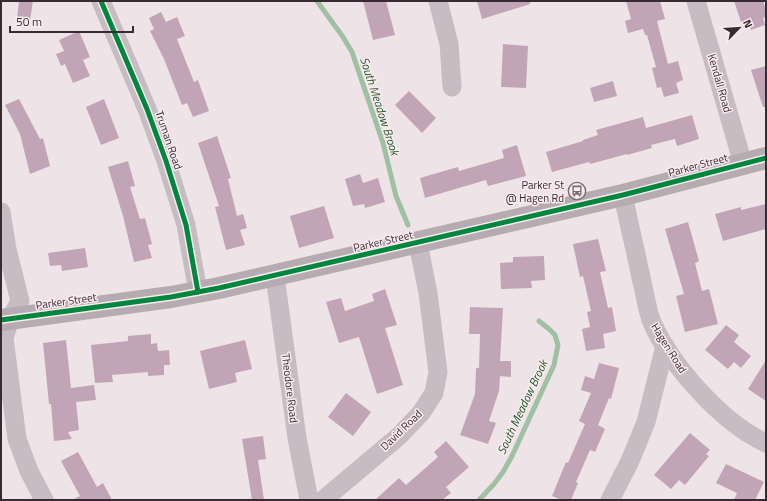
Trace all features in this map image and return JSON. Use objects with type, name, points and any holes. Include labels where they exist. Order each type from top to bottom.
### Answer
[{"type":"main road","name":"Parker Street","points":[[6,320],[171,297],[275,276],[623,195],[766,158]]},
{"type":"street","points":[[438,1],[449,44],[452,68],[452,87]]},
{"type":"street","name":"Kendall Road","points":[[696,1],[743,164]]},
{"type":"street","name":"Truman Road","points":[[103,2],[147,109],[166,161],[186,224],[198,292]]},
{"type":"street","name":"Hagen Road","points":[[623,195],[651,319],[665,346],[692,383],[718,408],[744,430],[766,443]]},
{"type":"street","points":[[1,212],[7,249],[20,302],[6,320],[4,338],[17,439],[29,472],[44,500]]},
{"type":"street","name":"David Road","points":[[323,500],[338,485],[399,436],[420,413],[434,393],[438,372],[428,292],[418,243]]},
{"type":"street","name":"Theodore Road","points":[[275,276],[297,438],[309,500]]},
{"type":"street","points":[[610,500],[630,461],[646,422],[665,346]]},
{"type":"building","points":[[19,1],[33,1],[30,20],[17,19]]},
{"type":"building","points":[[363,1],[386,1],[395,35],[373,40]]},
{"type":"building","points":[[477,1],[530,1],[530,4],[482,19]]},
{"type":"building","points":[[626,1],[660,1],[665,19],[657,21],[668,64],[678,61],[683,80],[676,83],[679,93],[664,97],[661,87],[657,88],[652,68],[656,67],[647,35],[645,35],[643,29],[628,33],[625,21],[631,19]]},
{"type":"building","points":[[734,1],[763,1],[766,10],[766,17],[763,18],[765,25],[751,30],[748,20],[741,22]]},
{"type":"building","points":[[161,12],[166,22],[177,17],[185,36],[177,39],[194,82],[198,80],[209,111],[193,117],[187,103],[182,105],[164,59],[150,31],[154,29],[149,18]]},
{"type":"building","points":[[79,31],[90,57],[83,60],[90,76],[73,83],[65,64],[61,66],[56,54],[64,51],[59,40]]},
{"type":"building","points":[[503,44],[528,46],[526,88],[501,87]]},
{"type":"building","points":[[766,66],[766,107],[763,107],[751,70]]},
{"type":"building","points":[[613,81],[617,96],[594,102],[590,88]]},
{"type":"building","points":[[409,91],[436,118],[422,133],[395,105]]},
{"type":"building","points":[[19,99],[40,139],[43,138],[50,166],[30,174],[20,134],[5,105]]},
{"type":"building","points":[[104,99],[119,138],[101,145],[86,107]]},
{"type":"building","points":[[692,115],[699,139],[677,146],[675,139],[651,145],[652,148],[627,155],[590,164],[589,162],[552,172],[546,152],[598,135],[596,130],[643,117],[646,128]]},
{"type":"building","points":[[217,136],[231,178],[228,179],[237,216],[243,214],[247,228],[240,230],[245,245],[226,250],[215,207],[219,206],[198,143]]},
{"type":"building","points":[[517,145],[526,176],[488,186],[486,180],[425,198],[420,178],[458,167],[459,171],[504,158],[502,150]]},
{"type":"building","points":[[128,161],[135,186],[130,187],[140,219],[145,218],[152,244],[148,245],[152,258],[134,262],[123,216],[108,167]]},
{"type":"building","points":[[360,174],[363,183],[378,178],[385,202],[365,208],[364,204],[353,206],[345,179]]},
{"type":"building","points":[[766,204],[766,229],[723,241],[715,214],[741,207],[741,210]]},
{"type":"building","points":[[324,206],[334,238],[299,248],[290,216]]},
{"type":"building","points":[[688,222],[699,261],[695,263],[702,291],[709,289],[718,324],[685,332],[676,296],[684,294],[665,229]]},
{"type":"building","points":[[598,239],[606,271],[600,272],[608,308],[612,307],[616,331],[603,334],[605,348],[586,351],[582,329],[590,327],[587,312],[591,311],[583,276],[580,277],[573,244]]},
{"type":"building","points":[[85,248],[88,267],[62,271],[61,265],[50,266],[48,253]]},
{"type":"building","points":[[544,256],[545,280],[531,281],[532,288],[501,289],[500,263],[513,262],[513,257]]},
{"type":"building","points":[[385,289],[397,325],[385,328],[403,385],[377,394],[359,337],[339,343],[326,302],[341,298],[345,311],[374,301],[372,294]]},
{"type":"building","points":[[470,307],[503,308],[500,361],[511,361],[511,377],[500,376],[499,391],[489,421],[496,423],[488,444],[460,435],[475,394],[476,368],[479,368],[480,334],[469,334]]},
{"type":"building","points":[[726,325],[739,335],[734,342],[751,356],[741,368],[734,362],[728,369],[705,350]]},
{"type":"building","points":[[151,334],[151,344],[157,343],[158,351],[169,350],[170,365],[164,365],[164,375],[148,376],[148,372],[112,375],[113,382],[95,383],[91,345],[128,341],[128,336]]},
{"type":"building","points":[[66,340],[71,388],[94,385],[96,400],[76,402],[79,430],[68,432],[72,439],[54,441],[43,343]]},
{"type":"building","points":[[245,340],[252,369],[235,373],[237,382],[209,389],[200,351]]},
{"type":"building","points":[[766,360],[766,401],[748,389]]},
{"type":"building","points":[[599,363],[619,368],[611,399],[609,398],[598,425],[605,429],[595,452],[590,450],[576,482],[578,483],[571,500],[562,500],[552,496],[566,462],[568,463],[585,424],[579,421],[591,393],[581,390],[585,376],[594,379]]},
{"type":"building","points":[[346,393],[371,412],[353,436],[328,417]]},
{"type":"building","points":[[690,433],[710,450],[706,454],[709,456],[685,485],[679,480],[671,489],[654,475]]},
{"type":"building","points":[[263,436],[266,459],[258,460],[264,500],[252,500],[242,439]]},
{"type":"building","points":[[446,441],[469,467],[446,487],[451,493],[442,500],[375,500],[399,478],[406,485],[438,457],[434,452]]},
{"type":"building","points":[[78,452],[97,487],[103,483],[112,500],[72,500],[80,496],[61,461]]},
{"type":"building","points":[[726,464],[764,482],[755,500],[734,500],[737,493],[716,483]]},
{"type":"waterway","name":"South Meadow Brook","points":[[317,1],[352,52],[383,143],[396,196],[408,225]]},
{"type":"waterway","name":"South Meadow Brook","points":[[479,500],[494,484],[512,456],[554,365],[558,345],[555,335],[539,321]]},
{"type":"cycle path","points":[[101,1],[147,109],[166,161],[186,225],[198,292]]},
{"type":"cycle path","points":[[1,320],[171,297],[219,288],[623,195],[766,158]]},
{"type":"place","name":"Parker St @ Hagen Rd","points":[[577,191]]}]
